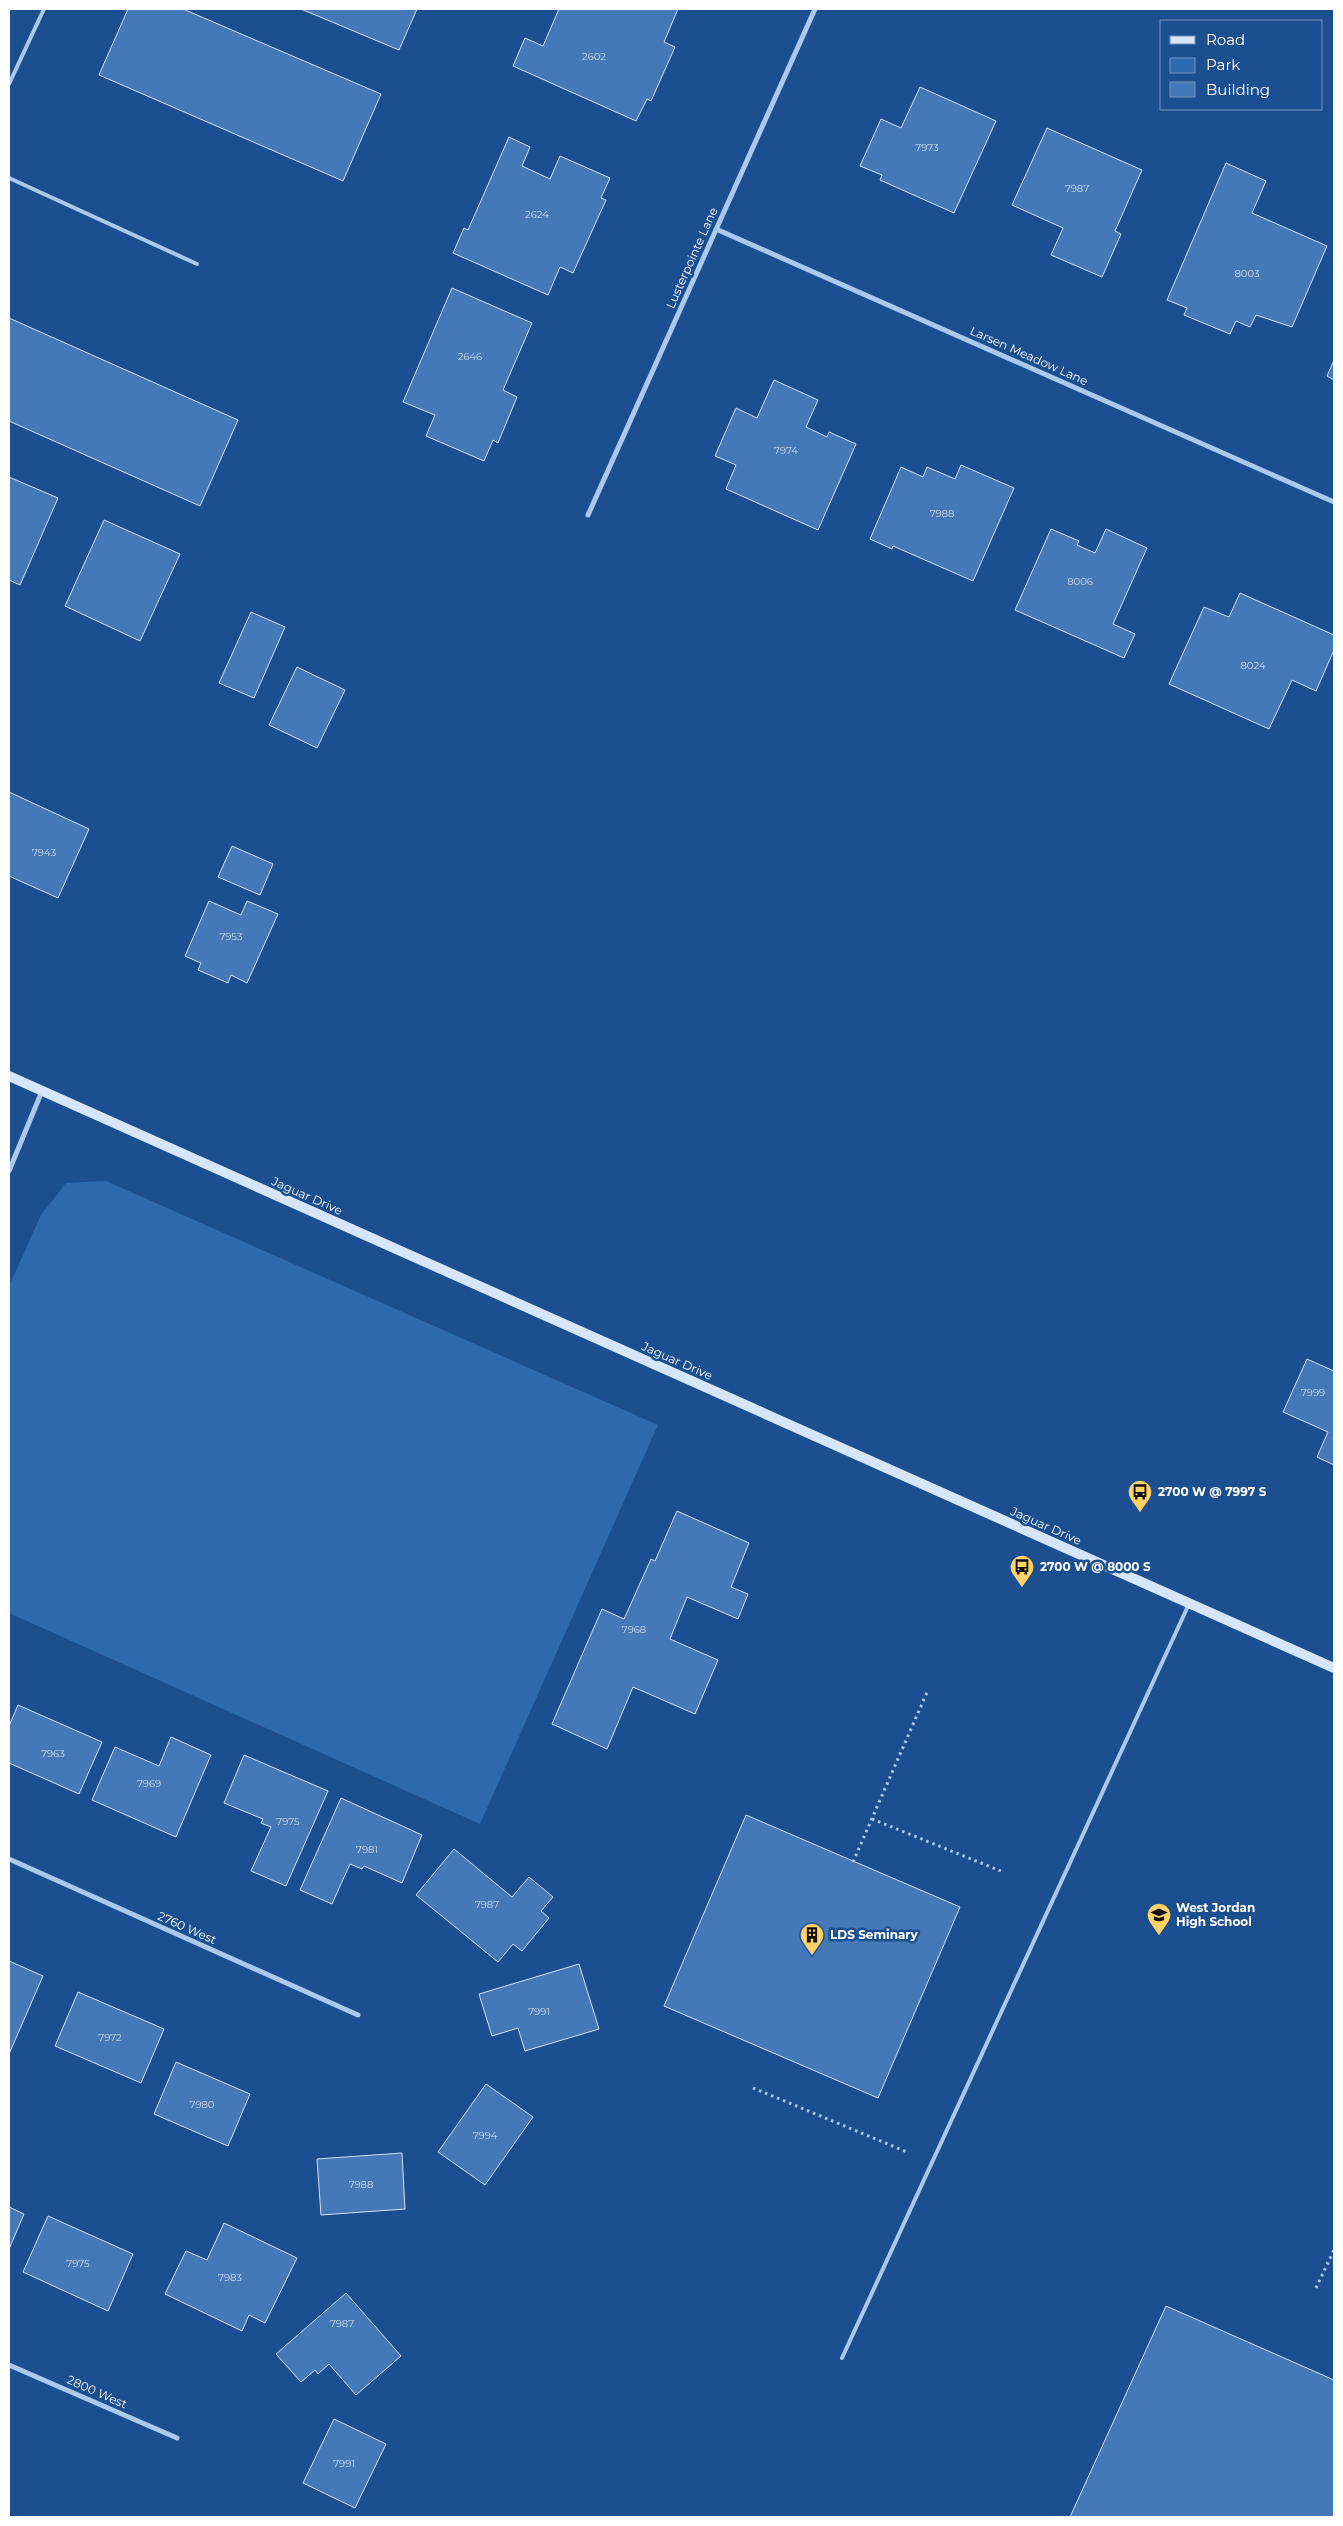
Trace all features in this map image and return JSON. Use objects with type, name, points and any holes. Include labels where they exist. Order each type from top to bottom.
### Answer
[{"type":"main road","name":"Jaguar Drive","points":[[9,1076],[1334,1668]]},
{"type":"street","name":"Lusterpointe Lane","points":[[588,515],[815,9]]},
{"type":"street","name":"Larsen Meadow Lane","points":[[716,229],[1334,502]]},
{"type":"street","points":[[9,1171],[42,1091]]},
{"type":"street","name":"2760 West","points":[[9,1859],[358,2015]]},
{"type":"street","name":"2800 West","points":[[9,2364],[176,2438]]},
{"type":"lane","points":[[9,84],[44,9]]},
{"type":"lane","points":[[9,178],[197,264]]},
{"type":"lane","points":[[842,2358],[1189,1603]]},
{"type":"path","points":[[853,1862],[928,1690]]},
{"type":"path","points":[[872,1819],[1001,1872]]},
{"type":"path","points":[[753,2088],[880,2142],[933,2161]]},
{"type":"path","points":[[1316,2288],[1334,2250]]},
{"type":"green space","points":[[106,1181],[658,1425],[480,1824],[9,1613],[9,1286],[41,1215],[66,1183]]},
{"type":"building","points":[[128,9],[183,9],[381,94],[343,181],[99,75]]},
{"type":"building","points":[[301,9],[417,9],[399,50]]},
{"type":"building","points":[[559,9],[678,9],[664,42],[675,47],[651,101],[647,99],[636,121],[513,66],[525,38],[543,46]]},
{"type":"building","points":[[920,87],[996,121],[954,213],[880,180],[882,175],[860,166],[881,119],[901,128]]},
{"type":"building","points":[[1047,128],[1142,170],[1115,231],[1121,234],[1102,277],[1051,255],[1063,228],[1012,205]]},
{"type":"building","points":[[509,137],[530,147],[522,166],[550,179],[560,156],[610,178],[601,198],[606,200],[573,273],[560,267],[548,295],[453,253],[464,228],[468,230]]},
{"type":"building","points":[[1226,163],[1266,181],[1252,213],[1327,246],[1292,327],[1256,315],[1250,327],[1236,321],[1230,334],[1184,315],[1187,308],[1167,300]]},
{"type":"building","points":[[452,288],[532,323],[503,390],[517,397],[498,443],[493,440],[484,461],[426,436],[435,415],[403,402]]},
{"type":"building","points":[[9,318],[238,420],[200,506],[9,421]]},
{"type":"building","points":[[1334,360],[1334,380],[1327,376]]},
{"type":"building","points":[[774,380],[818,400],[806,427],[827,437],[829,432],[856,444],[818,530],[726,489],[736,465],[715,456],[736,408],[757,418]]},
{"type":"building","points":[[961,465],[1014,488],[973,581],[893,546],[892,549],[870,539],[901,467],[923,477],[927,467],[955,479]]},
{"type":"building","points":[[9,477],[58,498],[20,585],[9,580]]},
{"type":"building","points":[[104,520],[180,554],[140,641],[65,606]]},
{"type":"building","points":[[1051,529],[1079,541],[1077,545],[1095,553],[1106,529],[1147,548],[1113,624],[1135,634],[1124,658],[1015,610]]},
{"type":"building","points":[[1240,593],[1334,635],[1334,650],[1316,691],[1292,680],[1269,729],[1169,684],[1204,607],[1229,617]]},
{"type":"building","points":[[251,612],[285,627],[254,698],[219,683]]},
{"type":"building","points":[[297,667],[345,690],[317,748],[269,725]]},
{"type":"building","points":[[9,792],[89,829],[58,898],[9,876]]},
{"type":"building","points":[[232,846],[273,864],[260,895],[218,877]]},
{"type":"building","points":[[209,901],[241,915],[247,901],[278,914],[247,983],[231,975],[228,983],[198,970],[201,963],[185,956]]},
{"type":"building","points":[[1307,1359],[1334,1371],[1334,1465],[1317,1457],[1328,1432],[1283,1412]]},
{"type":"building","points":[[677,1511],[749,1543],[731,1587],[748,1594],[738,1619],[687,1597],[670,1639],[718,1660],[695,1714],[633,1687],[607,1749],[552,1724],[602,1609],[624,1619],[651,1559],[655,1561]]},
{"type":"building","points":[[18,1705],[102,1742],[79,1794],[9,1763],[9,1726]]},
{"type":"building","points":[[171,1737],[211,1755],[176,1837],[92,1800],[115,1747],[159,1766]]},
{"type":"building","points":[[244,1755],[328,1791],[286,1886],[251,1871],[271,1827],[261,1823],[263,1819],[224,1803]]},
{"type":"building","points":[[341,1798],[422,1835],[402,1883],[364,1866],[362,1869],[350,1864],[332,1904],[300,1890]]},
{"type":"building","name":"LDS Seminary","points":[[746,1815],[960,1907],[878,2098],[664,2006]]},
{"type":"building","points":[[454,1849],[512,1897],[529,1877],[553,1897],[541,1911],[549,1918],[522,1951],[513,1944],[498,1962],[416,1895]]},
{"type":"building","points":[[9,1961],[43,1976],[9,2054]]},
{"type":"building","points":[[579,1964],[599,2029],[525,2051],[518,2028],[492,2036],[479,1994]]},
{"type":"building","points":[[78,1992],[164,2029],[141,2083],[55,2046]]},
{"type":"building","points":[[176,2062],[250,2094],[228,2146],[154,2114]]},
{"type":"building","points":[[486,2084],[533,2117],[485,2185],[438,2152]]},
{"type":"building","points":[[402,2153],[405,2209],[321,2215],[317,2159]]},
{"type":"building","points":[[9,2207],[24,2214],[9,2249]]},
{"type":"building","points":[[48,2216],[133,2254],[108,2311],[23,2272]]},
{"type":"building","points":[[224,2223],[297,2258],[265,2323],[249,2315],[242,2331],[165,2294],[186,2251],[207,2260]]},
{"type":"building","points":[[346,2293],[401,2356],[356,2395],[329,2364],[318,2374],[315,2370],[301,2382],[276,2354]]},
{"type":"building","points":[[1166,2306],[1334,2380],[1334,2517],[1070,2517]]},
{"type":"building","points":[[334,2419],[386,2444],[355,2508],[303,2483]]},
{"type":"place","name":"2700 W @ 7997 S","points":[[1140,1513]]},
{"type":"place","name":"2700 W @ 8000 S","points":[[1022,1588]]},
{"type":"place","name":"West Jordan High School","points":[[1159,1936]]},
{"type":"place","name":"LDS Seminary","points":[[812,1956]]}]
